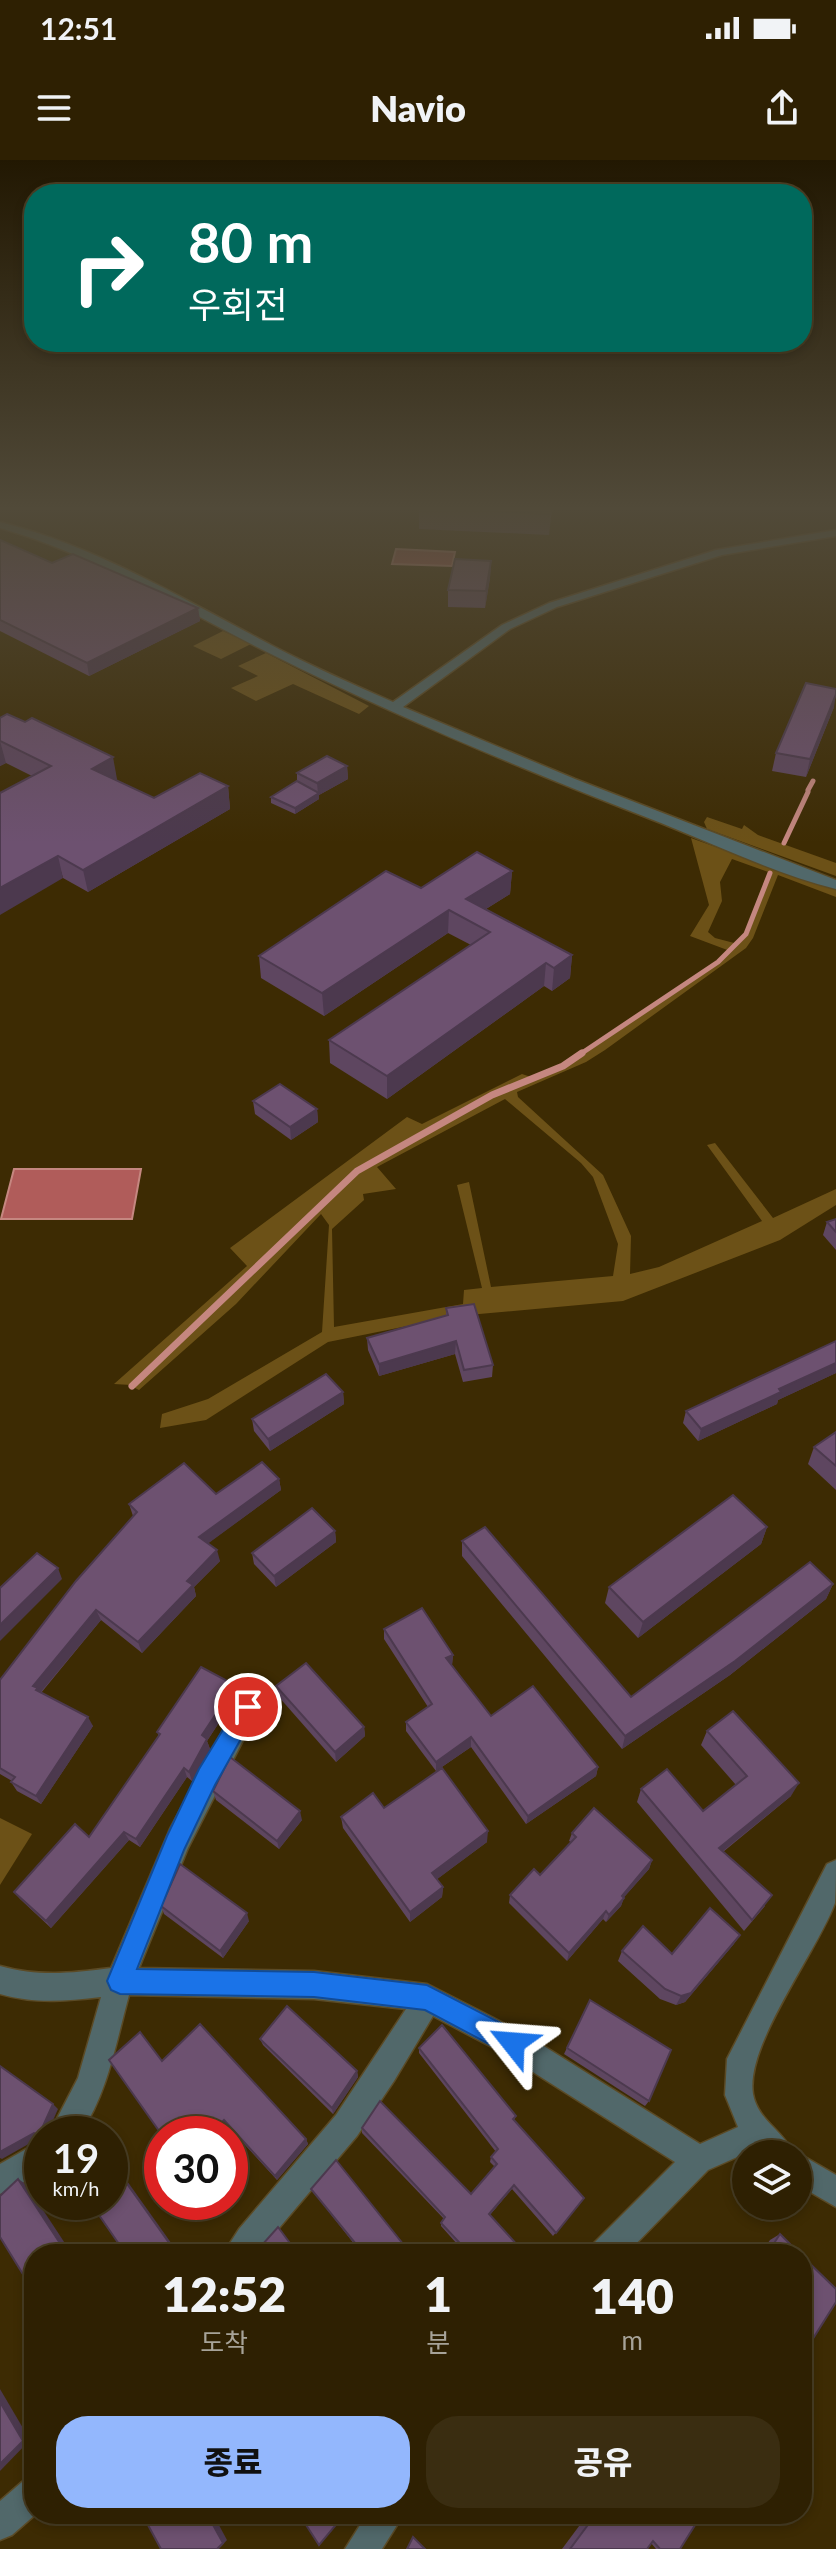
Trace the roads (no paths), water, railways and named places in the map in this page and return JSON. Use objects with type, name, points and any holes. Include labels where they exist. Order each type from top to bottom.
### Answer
[{"type":"street","points":[[211,620],[393,708],[556,779],[836,885]]},
{"type":"street","points":[[393,708],[519,620]]},
{"type":"street","points":[[77,2116],[91,2085],[120,1981],[175,1844],[207,1777],[248,1707]]},
{"type":"street","points":[[763,2140],[756,2134],[739,2095],[741,2059],[836,1873]]},
{"type":"street","points":[[0,1980],[25,1987],[56,1989],[120,1981],[314,1985],[427,1998],[513,2043],[698,2160]]},
{"type":"street","points":[[246,2244],[334,2142],[414,2023],[427,1998]]},
{"type":"street","points":[[615,2244],[698,2160],[756,2134]]},
{"type":"street","points":[[0,2179],[24,2168]]},
{"type":"street","points":[[812,2177],[836,2192]]},
{"type":"street","points":[[0,2523],[24,2503]]},
{"type":"street","points":[[362,2549],[380,2524]]},
{"type":"waterway","points":[[808,790],[813,781]]},
{"type":"waterway","points":[[784,843],[808,792]]},
{"type":"waterway","points":[[579,1055],[718,962],[746,934],[770,873]]},
{"type":"waterway","points":[[132,1386],[357,1171],[492,1095],[563,1066],[582,1053]]}]
